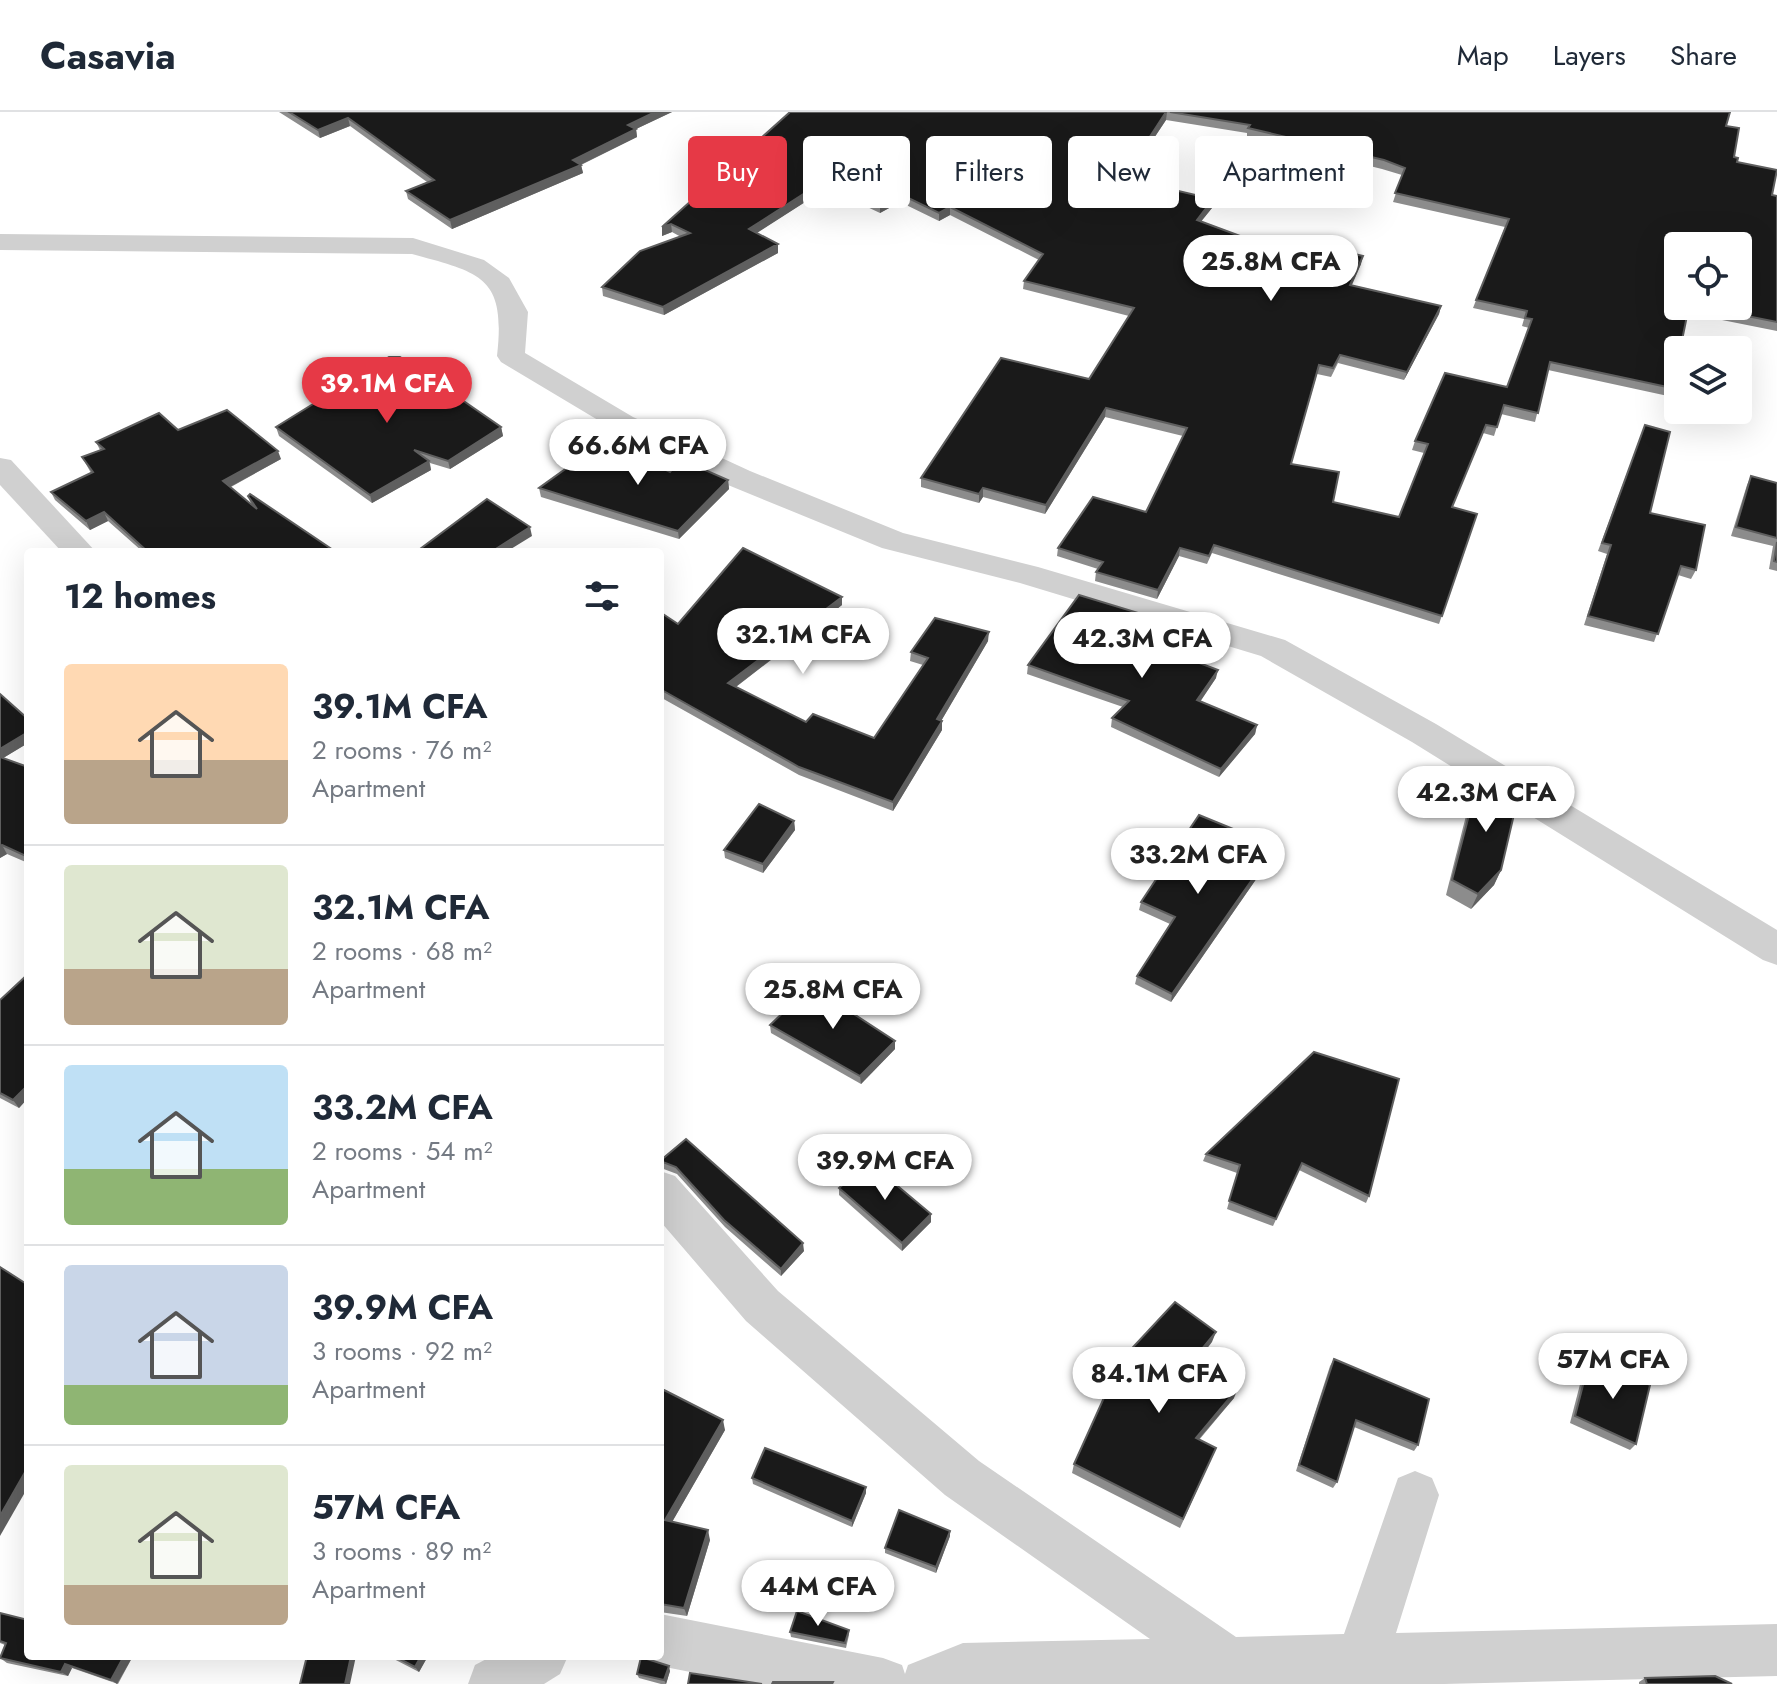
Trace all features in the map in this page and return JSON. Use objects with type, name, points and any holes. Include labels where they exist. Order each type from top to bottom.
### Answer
[{"type":"street","points":[[0,242],[413,246],[478,264],[501,286],[514,311],[511,356],[623,423],[739,478],[893,541],[1027,574],[1273,648],[1424,733],[1777,949]]},
{"type":"street","points":[[0,467],[76,548]]},
{"type":"street","points":[[664,1195],[762,1306],[962,1478],[1228,1662]]},
{"type":"street","points":[[1362,1672],[1415,1495]]},
{"type":"street","points":[[664,1641],[883,1684]]},
{"type":"street","points":[[927,1684],[963,1669],[1228,1662],[1362,1672],[1777,1650]]},
{"type":"street","points":[[494,1684],[535,1660]]},
{"type":"building","points":[[289,112],[655,112],[628,125],[636,129],[573,160],[581,165],[450,220],[406,191],[434,180],[348,118],[318,130]]},
{"type":"building","points":[[790,112],[1166,112],[1150,136],[1068,136],[1068,208],[1179,208],[1179,191],[1195,195],[1195,208],[1206,208],[1197,220],[1283,252],[1294,242],[1325,254],[1328,248],[1363,256],[1350,285],[1441,306],[1407,372],[1340,355],[1333,368],[1319,365],[1291,464],[1339,472],[1333,502],[1399,517],[1428,444],[1415,441],[1445,373],[1507,387],[1532,319],[1525,318],[1527,311],[1476,300],[1509,219],[1395,193],[1405,168],[1373,157],[1373,136],[1282,136],[1248,128],[1250,125],[1170,112],[1730,112],[1726,126],[1739,128],[1734,157],[1738,158],[1737,162],[1777,170],[1772,195],[1777,196],[1777,322],[1752,317],[1752,232],[1664,232],[1664,320],[1686,320],[1683,336],[1664,336],[1664,386],[1550,362],[1538,413],[1504,405],[1497,427],[1486,425],[1452,507],[1477,514],[1442,616],[1214,545],[1209,556],[1180,548],[1158,590],[1096,572],[1103,562],[1058,548],[1093,497],[1146,512],[1187,428],[1106,408],[1046,505],[983,488],[979,494],[921,478],[1001,358],[1089,379],[1134,308],[1024,281],[1043,254],[952,208],[1052,208],[1052,136],[926,136],[926,207],[910,199],[910,136],[803,136],[803,194],[787,205],[787,136],[763,136]]},
{"type":"building","points":[[688,204],[688,208],[782,208],[749,229],[778,244],[663,307],[602,287],[640,251],[690,233],[671,224],[662,227]]},
{"type":"building","points":[[929,208],[948,208],[939,213]]},
{"type":"building","points":[[389,357],[400,357],[501,427],[448,461],[414,450],[429,461],[370,495],[276,427]]},
{"type":"building","points":[[227,410],[278,451],[223,481],[257,509],[248,496],[250,494],[330,548],[144,548],[104,512],[86,521],[51,492],[93,472],[82,457],[104,449],[96,442],[159,413],[178,430]]},
{"type":"building","points":[[1645,425],[1670,432],[1650,513],[1705,525],[1696,570],[1681,566],[1658,634],[1588,616],[1611,545],[1602,543]]},
{"type":"building","points":[[617,445],[670,472],[680,459],[728,480],[678,531],[539,488],[585,455],[598,461]]},
{"type":"building","points":[[1751,476],[1777,483],[1777,538],[1736,527]]},
{"type":"building","points":[[487,499],[530,527],[497,548],[421,548]]},
{"type":"building","points":[[743,548],[842,597],[728,683],[806,722],[813,714],[874,738],[928,658],[911,652],[935,618],[989,632],[937,719],[942,721],[893,802],[799,767],[664,691],[664,615],[678,624]]},
{"type":"building","points":[[1079,595],[1145,615],[1133,638],[1218,670],[1197,700],[1257,725],[1221,769],[1112,718],[1129,701],[1028,665]]},
{"type":"building","points":[[0,694],[24,715],[24,734],[0,749]]},
{"type":"building","points":[[0,757],[24,766],[24,855],[2,845],[0,847]]},
{"type":"building","points":[[1481,769],[1519,793],[1501,870],[1478,894],[1452,880]]},
{"type":"building","points":[[759,804],[794,821],[763,864],[724,850]]},
{"type":"building","points":[[1199,815],[1233,829],[1270,854],[1172,994],[1137,976],[1175,917],[1141,902]]},
{"type":"building","points":[[24,978],[24,1089],[13,1100],[0,1093],[0,1000]]},
{"type":"building","points":[[811,986],[895,1041],[860,1076],[770,1025]]},
{"type":"building","points":[[1314,1052],[1399,1079],[1369,1196],[1302,1163],[1276,1219],[1229,1201],[1240,1165],[1206,1154]]},
{"type":"building","points":[[686,1139],[803,1243],[781,1269],[724,1220],[676,1167],[664,1162],[664,1158]]},
{"type":"building","points":[[869,1162],[931,1214],[902,1243],[839,1188]]},
{"type":"building","points":[[0,1267],[24,1282],[24,1474],[0,1516]]},
{"type":"building","points":[[1175,1302],[1216,1332],[1196,1356],[1238,1388],[1196,1438],[1216,1448],[1183,1519],[1074,1464],[1121,1360]]},
{"type":"building","points":[[1590,1358],[1650,1385],[1636,1444],[1575,1416]]},
{"type":"building","points":[[1334,1359],[1429,1399],[1418,1445],[1356,1420],[1337,1482],[1299,1465]]},
{"type":"building","points":[[664,1390],[723,1420],[665,1520],[708,1530],[684,1608],[664,1605]]},
{"type":"building","points":[[765,1448],[866,1487],[852,1521],[752,1478]]},
{"type":"building","points":[[899,1510],[950,1531],[936,1567],[885,1548]]},
{"type":"building","points":[[797,1611],[849,1630],[845,1643],[790,1632]]},
{"type":"building","points":[[0,1613],[24,1619],[24,1660],[122,1660],[111,1680],[65,1664],[61,1672],[0,1658],[6,1643],[0,1641]]},
{"type":"building","points":[[306,1660],[350,1660],[345,1684],[300,1684]]},
{"type":"building","points":[[402,1660],[419,1660],[415,1667]]},
{"type":"building","points":[[640,1660],[669,1666],[664,1680],[637,1674]]},
{"type":"building","points":[[690,1673],[762,1684],[688,1684]]},
{"type":"building","points":[[1715,1676],[1732,1684],[1647,1684],[1645,1678]]},
{"type":"building","points":[[773,1682],[833,1682],[772,1684]]}]
